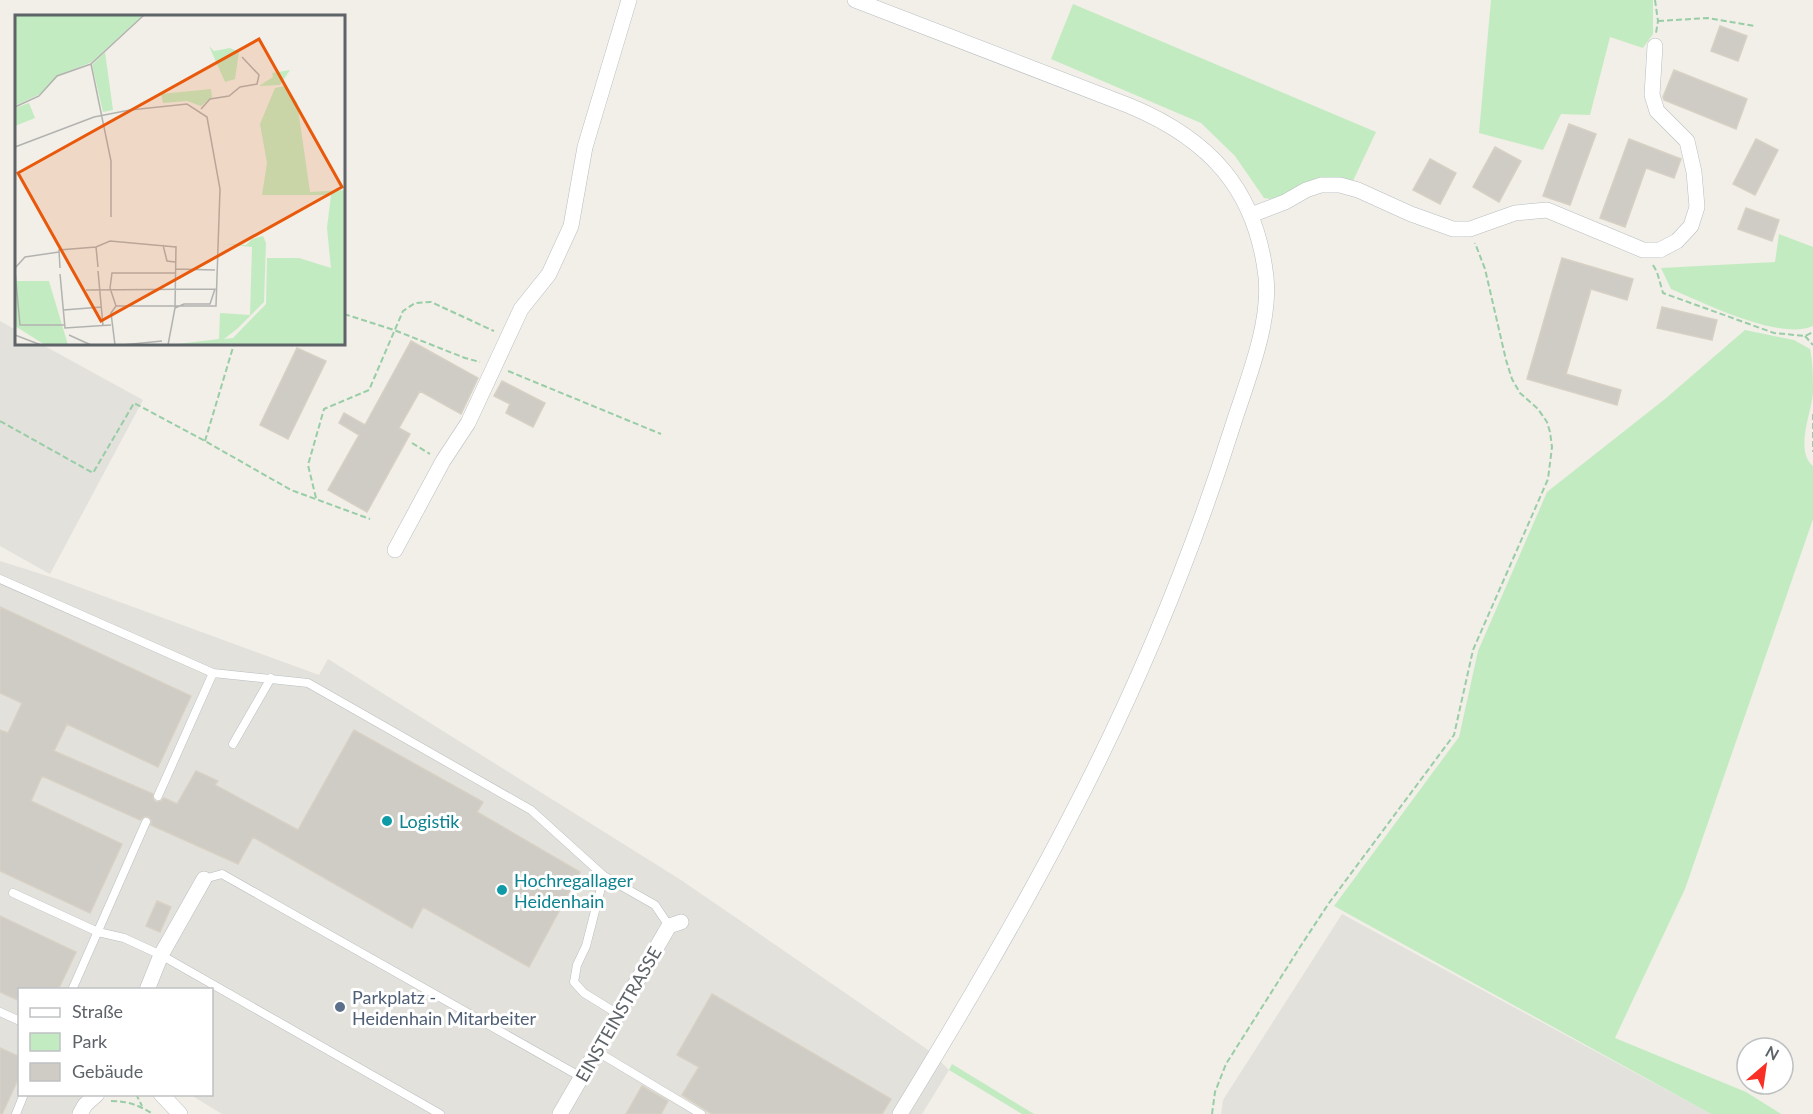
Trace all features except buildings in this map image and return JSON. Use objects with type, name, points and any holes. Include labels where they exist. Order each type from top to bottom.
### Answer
[{"type":"street","points":[[395,550],[443,461],[468,423],[521,309],[549,273],[571,226],[585,147],[629,0]]},
{"type":"street","points":[[855,0],[1156,118],[1191,139],[1211,155],[1243,196],[1259,237],[1266,281],[1262,329],[1212,490],[1160,625],[1111,736],[1067,825],[1003,940],[900,1114]]},
{"type":"street","points":[[1251,215],[1285,202],[1306,190],[1321,185],[1340,185],[1376,197],[1453,229],[1470,229],[1515,213],[1547,210],[1643,250],[1660,250],[1677,242],[1691,226],[1697,207],[1694,172],[1687,141],[1657,111],[1652,95],[1655,46]]},
{"type":"street","points":[[148,988],[161,955],[204,879]]},
{"type":"street","name":"EINSTEINSTRASSE","points":[[560,1114],[618,1014],[675,924]]},
{"type":"street","points":[[82,1109],[96,1096]]},
{"type":"street","points":[[162,1096],[180,1114]]},
{"type":"lane","points":[[0,579],[213,673],[308,683],[531,810],[604,876],[655,905],[675,924]]},
{"type":"lane","points":[[158,796],[213,673]]},
{"type":"lane","points":[[233,744],[271,678]]},
{"type":"lane","points":[[73,988],[146,822]]},
{"type":"lane","points":[[204,879],[222,874],[581,1077]]},
{"type":"lane","points":[[604,876],[574,982],[584,993],[618,1014]]},
{"type":"lane","points":[[13,893],[98,932],[124,938],[161,955],[440,1114]]},
{"type":"lane","points":[[0,1012],[18,1020]]},
{"type":"lane","points":[[596,1051],[701,1114]]},
{"type":"lane","points":[[16,1114],[24,1096]]},
{"type":"path","points":[[1655,0],[1658,21],[1655,46]]},
{"type":"path","points":[[1658,21],[1708,18],[1755,26]]},
{"type":"path","points":[[1212,1114],[1215,1092],[1226,1064],[1293,957],[1329,903],[1454,735],[1473,650],[1548,478],[1552,447],[1547,422],[1538,409],[1520,393],[1512,379],[1485,269],[1470,229]]},
{"type":"path","points":[[1643,250],[1657,272],[1663,293],[1774,333],[1805,336],[1813,332]]},
{"type":"path","points":[[316,499],[308,465],[324,409],[369,390],[403,311],[415,303],[431,302],[507,337]]},
{"type":"path","points":[[1805,336],[1813,345]]},
{"type":"path","points":[[205,441],[234,345]]},
{"type":"path","points":[[0,421],[93,473],[134,404],[291,490],[370,519]]},
{"type":"path","points":[[1813,414],[1813,452]]},
{"type":"path","points":[[412,442],[443,461]]},
{"type":"path","points":[[137,1096],[142,1106]]},
{"type":"path","points":[[82,1109],[111,1101],[125,1101],[142,1106],[153,1114]]},
{"type":"shaded area","points":[[0,321],[15,329],[15,345],[43,345],[143,400],[50,574],[0,546]]},
{"type":"shaded area","points":[[0,561],[57,579],[319,675],[328,659],[681,880],[931,1052],[949,1070],[922,1114],[222,1114],[193,1096],[213,1096],[213,988],[18,988],[18,1096],[81,1096],[72,1114],[0,1114]]},
{"type":"shaded area","points":[[1342,914],[1711,1114],[1221,1114],[1223,1100]]},
{"type":"green space","points":[[1491,0],[1653,0],[1653,34],[1643,48],[1610,37],[1590,115],[1561,114],[1543,150],[1479,133]]},
{"type":"green space","points":[[1073,4],[1376,132],[1352,183],[1270,199],[1264,198],[1235,156],[1201,123],[1051,59]]},
{"type":"green space","points":[[1779,234],[1813,247],[1813,326],[1782,329],[1762,325],[1722,311],[1671,289],[1661,268],[1775,262]]},
{"type":"green space","points":[[1745,330],[1794,340],[1810,349],[1813,392],[1804,441],[1805,451],[1813,466],[1813,519],[1685,889],[1615,1038],[1735,1087],[1735,1096],[1752,1096],[1781,1114],[1711,1114],[1334,906],[1459,737],[1478,651],[1547,492],[1665,399]]},
{"type":"green space","points":[[952,1064],[1034,1114],[1022,1114],[949,1070]]},
{"type":"place","name":"Logistik","points":[[387,821]]},
{"type":"place","name":"Hochregallager Heidenhain","points":[[502,890]]},
{"type":"place","name":"Parkplatz - Heidenhain Mitarbeiter","points":[[340,1007]]}]
